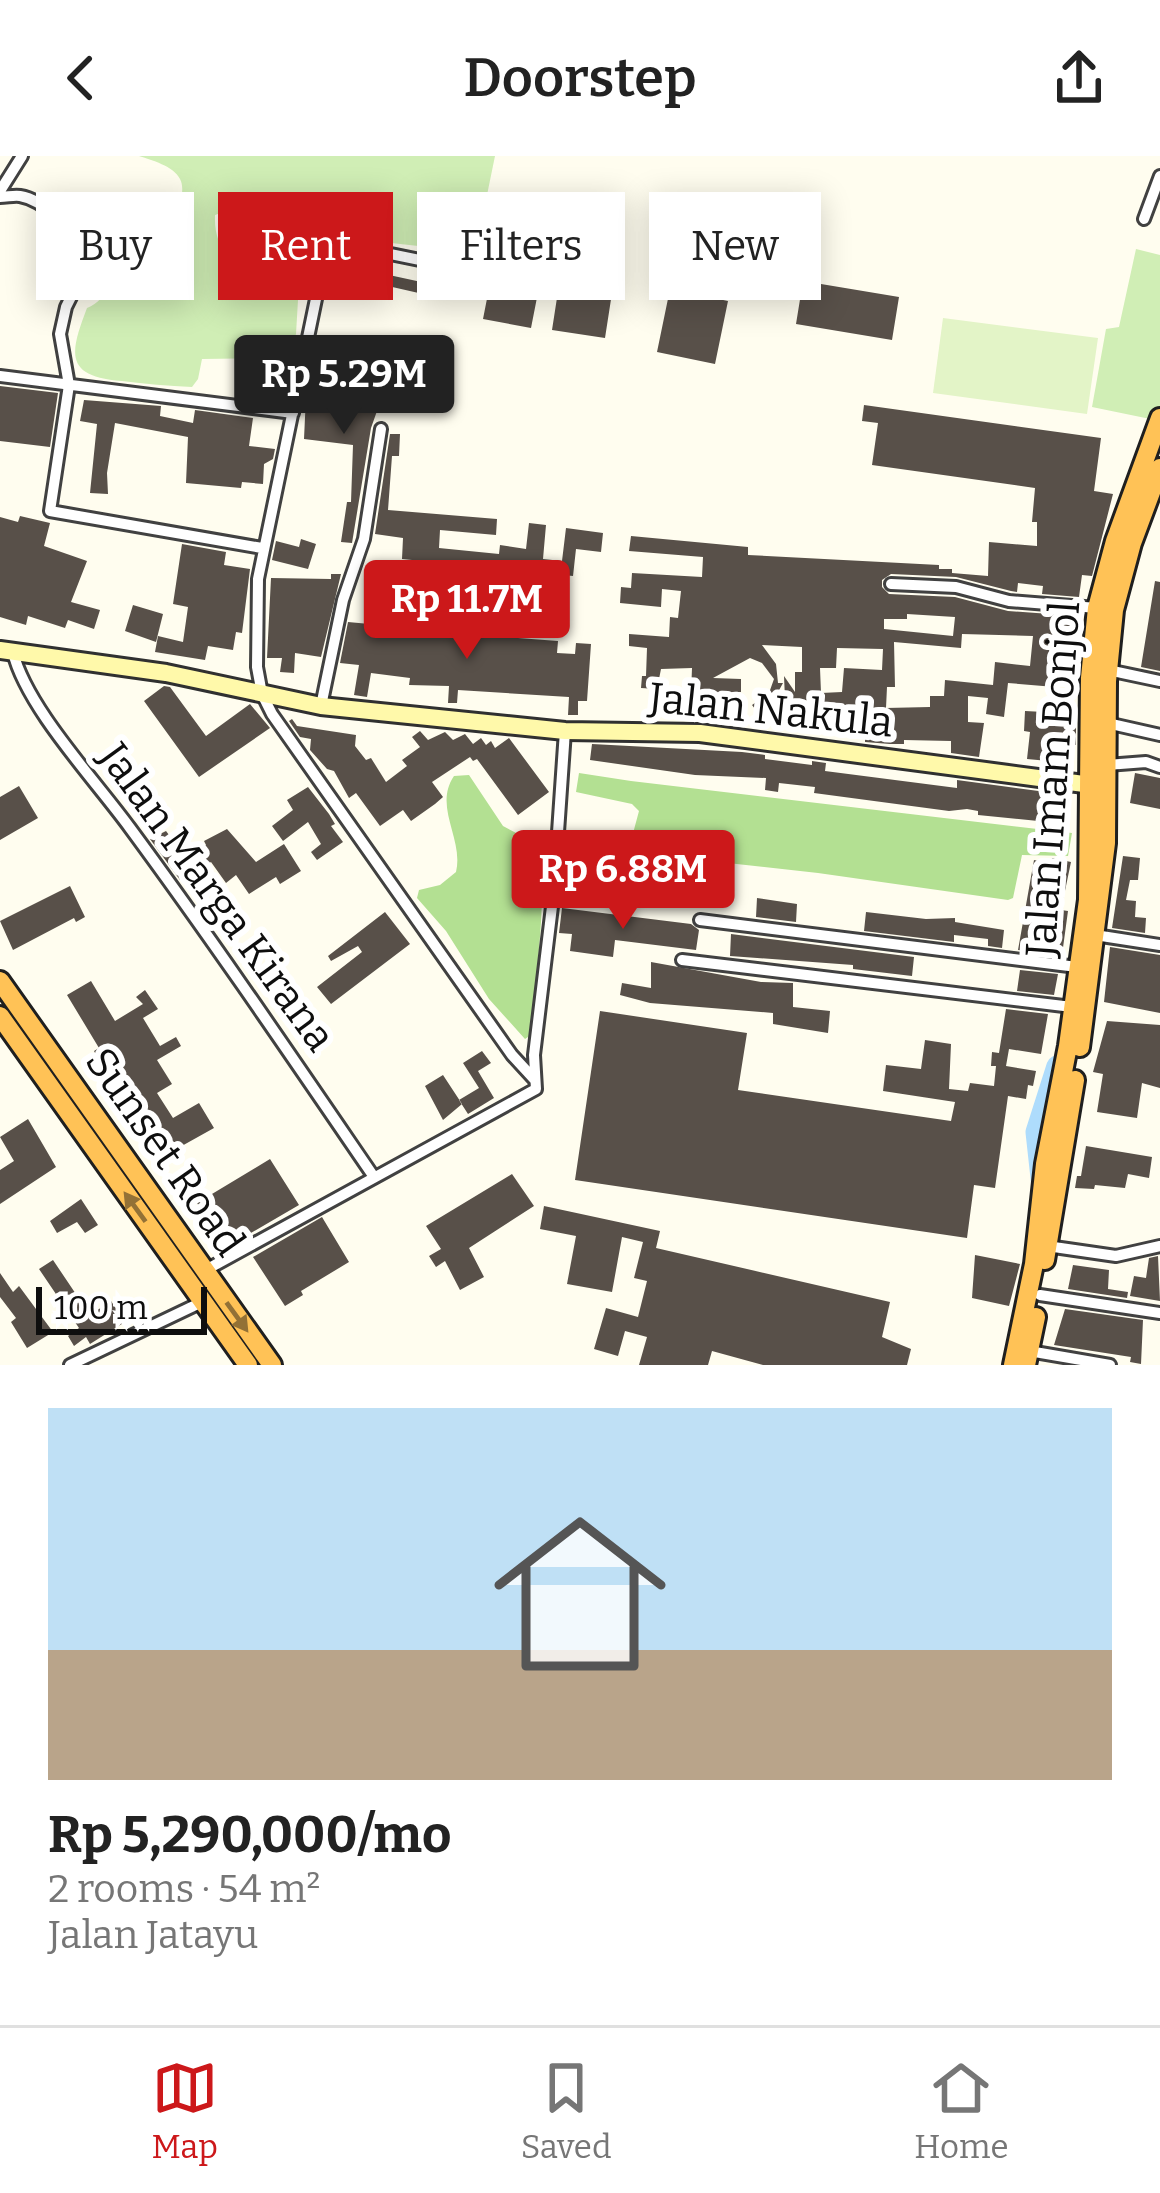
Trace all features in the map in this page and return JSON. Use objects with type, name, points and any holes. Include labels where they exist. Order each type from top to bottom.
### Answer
[{"type":"highway","name":"Jalan Imam Bonjol","points":[[1013,1365],[1045,1220],[1104,862],[1090,678],[1097,608],[1115,542],[1160,418]]},
{"type":"highway","name":"Jalan Imam Bonjol","points":[[1028,1358],[1047,1246],[1045,1220],[1099,786],[1108,765],[1108,670],[1122,576],[1160,468]]},
{"type":"highway","name":"Sunset Road","points":[[0,981],[272,1365]]},
{"type":"highway","name":"Sunset Road","points":[[0,1016],[248,1365]]},
{"type":"main road","name":"Jalan Nakula","points":[[6,651],[166,673],[322,706],[565,731],[700,733],[1099,786]]},
{"type":"street","points":[[22,156],[0,194],[26,198],[36,205]]},
{"type":"street","points":[[1144,219],[1160,176]]},
{"type":"street","points":[[70,300],[60,334],[69,385],[49,507],[52,514],[262,548]]},
{"type":"street","points":[[316,300],[262,548],[256,598],[262,694],[512,1054],[535,1080]]},
{"type":"street","points":[[0,376],[293,413]]},
{"type":"street","points":[[322,706],[343,600],[364,538],[381,429]]},
{"type":"street","points":[[891,584],[956,587],[1009,602],[1097,608]]},
{"type":"street","name":"Jalan Marga Kirana","points":[[6,651],[374,1177]]},
{"type":"street","points":[[1108,670],[1160,681]]},
{"type":"street","points":[[1108,723],[1156,735],[1146,762]]},
{"type":"street","points":[[204,1270],[536,1089],[565,731]]},
{"type":"street","points":[[1108,765],[1146,762],[1160,767]]},
{"type":"street","points":[[700,920],[1078,967]]},
{"type":"street","points":[[1095,935],[1160,945]]},
{"type":"street","points":[[682,961],[1070,1007]]},
{"type":"street","points":[[1047,1246],[1116,1256],[1160,1246]]},
{"type":"street","points":[[1040,1295],[1160,1313]]},
{"type":"street","points":[[70,1365],[202,1302]]},
{"type":"street","points":[[1028,1358],[1110,1365]]},
{"type":"green space","points":[[139,156],[495,156],[488,192],[417,192],[417,246],[393,243],[393,192],[218,192],[218,300],[298,300],[296,334],[289,354],[280,358],[202,359],[192,387],[103,378],[81,368],[76,360],[87,308],[98,300],[194,300],[194,192],[181,192],[177,174]]},
{"type":"green space","points":[[1136,249],[1160,255],[1160,421],[1092,407],[1106,329],[1119,327]]},
{"type":"green space","points":[[943,318],[1098,338],[1087,414],[933,393]]},
{"type":"green space","points":[[579,773],[1072,833],[1068,856],[1022,855],[1013,898],[1008,900],[628,852],[639,811],[632,804],[576,792]]},
{"type":"green space","points":[[469,775],[503,826],[539,845],[542,892],[534,1033],[525,1039],[489,999],[446,931],[417,898],[419,890],[440,885],[456,872],[448,788],[454,776]]},
{"type":"building","points":[[393,276],[417,281],[417,293],[393,287]]},
{"type":"building","points":[[821,284],[899,297],[892,340],[796,324],[800,300],[821,300]]},
{"type":"building","points":[[487,300],[536,300],[531,328],[483,319]]},
{"type":"building","points":[[557,300],[611,300],[605,338],[552,330]]},
{"type":"building","points":[[668,300],[728,301],[715,364],[657,352]]},
{"type":"building","points":[[0,386],[58,393],[50,447],[0,441]]},
{"type":"building","points":[[306,396],[386,400],[386,411],[377,411],[371,428],[352,543],[341,542],[347,502],[351,502],[353,445],[304,439]]},
{"type":"building","points":[[84,400],[161,406],[160,416],[193,423],[195,410],[253,418],[249,446],[275,449],[273,459],[264,464],[263,484],[242,482],[241,488],[186,483],[188,437],[115,423],[108,494],[90,493],[97,424],[80,421]]},
{"type":"building","points":[[864,405],[1101,438],[1094,491],[1113,494],[1092,576],[1082,575],[1079,597],[1042,594],[1043,586],[1018,583],[1017,592],[956,577],[891,574],[882,580],[889,594],[955,597],[1008,611],[1077,616],[1074,665],[1057,664],[1055,687],[1008,683],[1004,717],[986,714],[988,698],[968,696],[968,722],[984,723],[979,757],[951,753],[951,741],[890,744],[865,742],[865,736],[836,735],[837,722],[818,723],[818,701],[785,699],[784,676],[795,692],[795,672],[802,672],[802,647],[762,645],[776,664],[778,683],[783,683],[771,705],[759,714],[752,705],[769,693],[774,679],[762,663],[750,658],[713,678],[741,679],[741,692],[691,694],[692,668],[661,669],[657,689],[641,688],[647,648],[629,646],[629,634],[669,637],[670,617],[678,618],[681,591],[662,589],[661,607],[620,603],[621,587],[631,588],[632,573],[702,577],[703,557],[629,551],[631,536],[748,547],[748,555],[939,565],[952,573],[988,576],[989,542],[1037,546],[1037,522],[1032,522],[1035,488],[872,465],[878,423],[862,421]],"holes":[[[907,614],[955,617],[953,636],[884,629],[884,619],[907,619]],[[962,634],[1033,636],[1030,666],[995,662],[993,685],[945,680],[944,696],[930,696],[930,707],[886,708],[887,687],[895,687],[894,642],[961,648]],[[837,648],[883,649],[882,670],[844,668],[842,692],[821,693],[820,668],[836,668]]]},
{"type":"building","points":[[390,434],[400,434],[399,456],[392,456],[388,510],[497,519],[496,535],[440,530],[439,548],[499,554],[500,545],[526,549],[529,523],[546,525],[543,559],[562,561],[566,528],[603,533],[601,552],[576,549],[573,576],[402,559],[403,538],[375,534]]},
{"type":"building","points":[[20,516],[50,523],[44,546],[87,561],[71,602],[100,610],[94,629],[68,620],[65,628],[28,616],[26,625],[0,617],[0,517],[18,522]]},
{"type":"building","points":[[301,539],[316,544],[308,569],[272,560],[276,541],[299,547]]},
{"type":"building","points":[[182,544],[226,552],[224,565],[250,569],[242,633],[236,632],[233,650],[208,646],[205,660],[155,652],[158,636],[183,642],[188,607],[173,604]]},
{"type":"building","points":[[331,574],[341,574],[321,657],[295,653],[294,673],[280,672],[282,658],[267,658],[271,578],[331,579]]},
{"type":"building","points":[[1155,581],[1160,582],[1160,671],[1141,667]]},
{"type":"building","points":[[133,605],[163,614],[156,642],[125,631]]},
{"type":"building","points":[[348,622],[466,633],[466,629],[478,629],[478,633],[558,641],[557,653],[575,654],[576,643],[591,644],[587,701],[578,701],[578,715],[568,715],[569,697],[458,690],[457,703],[448,703],[449,686],[409,685],[410,678],[371,673],[367,697],[354,695],[359,665],[340,663]]},
{"type":"building","points":[[164,686],[170,687],[206,736],[250,704],[270,728],[199,777],[144,701]]},
{"type":"building","points":[[1045,705],[1076,707],[1076,745],[1072,744],[1070,763],[1027,759],[1030,732],[1024,731],[1025,711],[1044,712]]},
{"type":"building","points":[[292,719],[297,726],[356,735],[355,746],[366,760],[371,758],[386,782],[407,766],[402,760],[420,747],[412,737],[420,731],[428,740],[445,732],[453,740],[465,734],[473,744],[481,738],[495,748],[509,738],[549,792],[518,815],[477,759],[470,757],[432,782],[443,797],[435,804],[411,821],[403,810],[380,826],[356,793],[349,798],[334,771],[310,750],[311,739],[300,737]]},
{"type":"building","points":[[592,744],[742,752],[765,755],[765,759],[826,763],[825,771],[957,788],[957,780],[1061,794],[1058,823],[814,793],[815,787],[779,783],[778,792],[765,790],[766,778],[695,775],[590,760]]},
{"type":"building","points":[[1135,773],[1160,778],[1160,809],[1130,803]]},
{"type":"building","points":[[19,786],[38,818],[0,840],[0,797]]},
{"type":"building","points":[[308,787],[343,842],[317,860],[311,852],[321,844],[308,822],[283,841],[272,826],[293,810],[287,800]]},
{"type":"building","points":[[227,829],[256,862],[284,844],[301,871],[280,884],[276,877],[249,894],[236,875],[226,883],[211,862],[180,880],[150,839],[166,831],[187,859],[206,845],[204,841]]},
{"type":"building","points":[[1123,856],[1140,858],[1138,880],[1130,880],[1126,900],[1136,901],[1135,917],[1146,918],[1145,933],[1112,928]]},
{"type":"building","points":[[1052,858],[1071,862],[1061,910],[1068,911],[1062,955],[1018,950],[1034,860],[1051,864]]},
{"type":"building","points":[[70,886],[85,917],[76,922],[74,918],[13,950],[0,921]]},
{"type":"building","points":[[757,898],[797,904],[796,922],[756,917]]},
{"type":"building","points":[[562,908],[691,924],[699,930],[696,950],[615,940],[613,957],[570,951],[572,934],[559,933]]},
{"type":"building","points":[[385,912],[410,944],[331,1004],[317,987],[362,952],[358,946],[331,961],[328,956]]},
{"type":"building","points":[[866,912],[955,918],[955,922],[1004,930],[1002,948],[988,946],[988,939],[954,935],[954,942],[864,931]]},
{"type":"building","points":[[731,934],[914,957],[912,976],[853,969],[853,965],[730,956]]},
{"type":"building","points":[[1110,947],[1160,955],[1160,1013],[1104,1002]]},
{"type":"building","points":[[651,962],[761,982],[793,983],[793,1007],[830,1011],[828,1033],[773,1024],[773,1013],[650,1003],[620,995],[622,983],[651,988]]},
{"type":"building","points":[[1020,970],[1058,974],[1054,995],[1017,991]]},
{"type":"building","points":[[91,981],[115,1021],[143,1004],[136,997],[145,990],[158,1009],[143,1018],[160,1046],[176,1037],[181,1046],[157,1060],[172,1084],[157,1093],[173,1118],[199,1103],[214,1128],[171,1152],[141,1102],[134,1106],[119,1082],[113,1085],[94,1051],[99,1048],[67,995]]},
{"type":"building","points":[[1006,1009],[1048,1014],[1041,1054],[1009,1049],[1006,1066],[1036,1071],[1033,1086],[1028,1085],[1026,1099],[1008,1096],[995,1188],[974,1185],[967,1238],[575,1180],[600,1011],[747,1033],[738,1090],[951,1121],[955,1102],[883,1091],[886,1065],[921,1069],[925,1040],[951,1044],[949,1089],[968,1091],[970,1083],[994,1086],[992,1052],[999,1053]]},
{"type":"building","points":[[1107,1021],[1160,1025],[1160,1088],[1142,1083],[1137,1118],[1097,1112],[1103,1074],[1093,1072]]},
{"type":"building","points":[[482,1051],[491,1063],[478,1071],[494,1098],[468,1114],[459,1100],[479,1088],[463,1063]]},
{"type":"building","points":[[443,1075],[462,1104],[443,1120],[425,1086]]},
{"type":"building","points":[[28,1119],[56,1167],[0,1204],[0,1170],[14,1161],[0,1137]]},
{"type":"building","points":[[1086,1146],[1152,1157],[1149,1178],[1128,1174],[1125,1188],[1075,1188]]},
{"type":"building","points":[[270,1159],[299,1205],[225,1248],[197,1203]]},
{"type":"building","points":[[512,1174],[534,1206],[469,1248],[484,1277],[460,1290],[445,1261],[436,1267],[429,1256],[441,1249],[426,1226]]},
{"type":"building","points":[[81,1199],[98,1225],[85,1233],[77,1222],[57,1233],[50,1221]]},
{"type":"building","points":[[544,1206],[660,1231],[656,1248],[890,1302],[882,1337],[911,1349],[907,1365],[763,1365],[712,1351],[708,1365],[639,1365],[647,1337],[625,1331],[618,1356],[594,1349],[606,1308],[638,1317],[647,1281],[634,1278],[643,1242],[622,1237],[612,1292],[567,1284],[576,1236],[540,1229]]},
{"type":"building","points":[[322,1217],[349,1262],[285,1306],[253,1257]]},
{"type":"building","points":[[975,1255],[1020,1264],[1009,1306],[972,1298]]},
{"type":"building","points":[[1158,1256],[1160,1301],[1130,1296],[1134,1276],[1146,1278],[1149,1258]]},
{"type":"building","points":[[53,1260],[90,1315],[111,1301],[125,1322],[90,1344],[86,1337],[74,1346],[68,1336],[79,1328],[39,1269]]},
{"type":"building","points":[[1073,1265],[1109,1270],[1108,1289],[1128,1292],[1127,1298],[1068,1289]]},
{"type":"building","points":[[0,1273],[13,1292],[19,1286],[53,1332],[27,1348],[11,1322],[16,1318],[0,1297]]},
{"type":"building","points":[[1065,1309],[1143,1320],[1141,1364],[1130,1362],[1131,1357],[1054,1345]]},
{"type":"waterway","points":[[1042,1187],[1036,1132],[1057,1066]]}]
